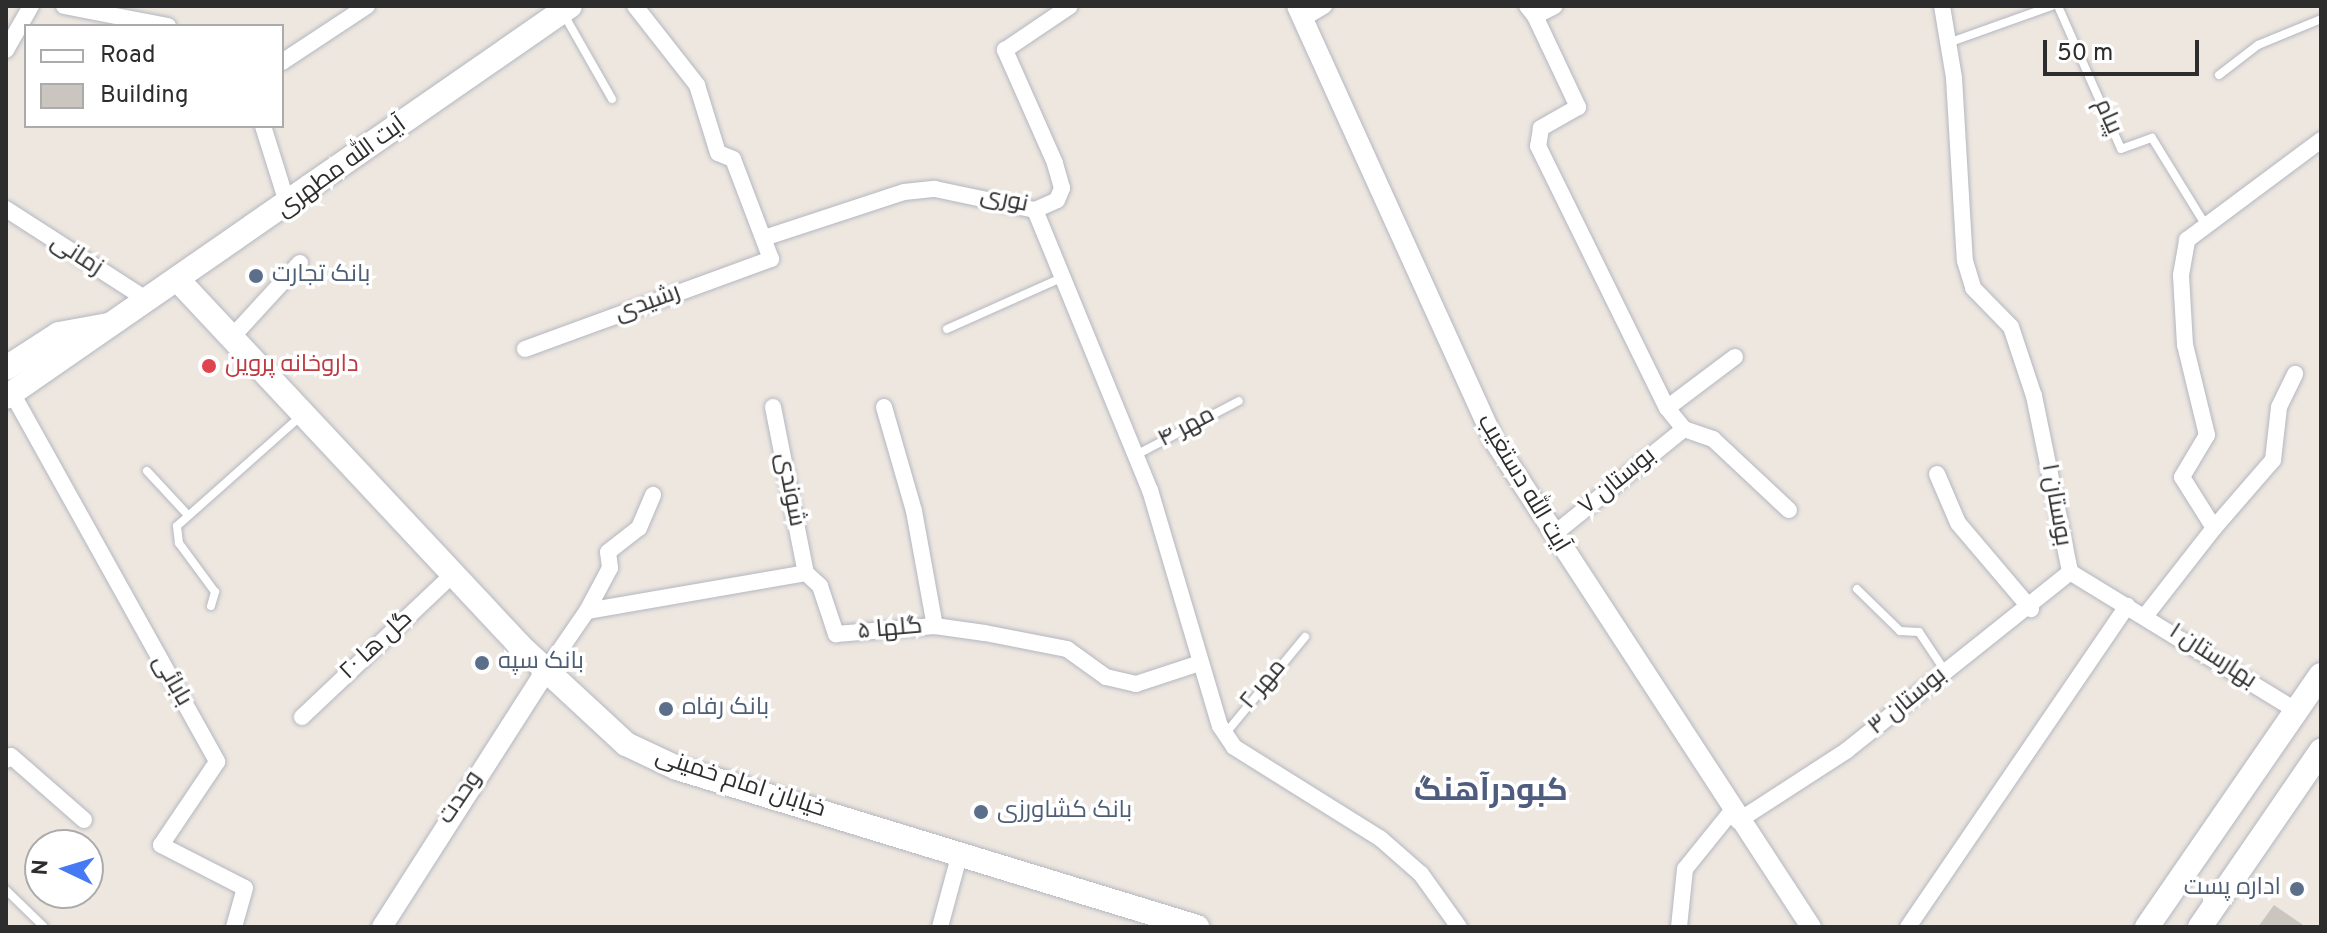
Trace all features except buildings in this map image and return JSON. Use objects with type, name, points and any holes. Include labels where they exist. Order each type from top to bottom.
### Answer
[{"type":"main road","name":"آیت الله مطهری","points":[[9,395],[288,206],[563,8]]},
{"type":"main road","name":"خیابان امام خمینی","points":[[177,279],[545,672],[626,744],[677,768],[1197,927]]},
{"type":"main road","name":"آیت الله مطهری","points":[[6,368],[59,334],[111,325]]},
{"type":"main road","points":[[2147,927],[2321,675]]},
{"type":"main road","points":[[2200,927],[2321,751]]},
{"type":"main road","points":[[2193,860],[2229,885]]},
{"type":"street","points":[[6,50],[31,6]]},
{"type":"street","points":[[64,6],[116,10],[162,24]]},
{"type":"street","points":[[284,61],[367,6]]},
{"type":"street","points":[[635,6],[697,85],[718,153],[733,159],[764,238]]},
{"type":"street","name":"نوری","points":[[764,238],[935,189],[1035,210],[1057,200],[1062,188],[1005,50],[1070,6]]},
{"type":"street","points":[[1299,12],[1324,6]]},
{"type":"street","points":[[1555,6],[1535,9],[1578,107],[1541,128],[1538,146],[1667,408],[1684,429],[1713,439],[1789,510]]},
{"type":"street","name":"بوستان ۱","points":[[1942,6],[1965,261],[1973,288],[2011,327],[2034,396],[2070,572],[2127,606]]},
{"type":"street","name":"آیت الله دستغیب","points":[[1299,12],[1470,396],[1553,535],[1735,816],[1811,927]]},
{"type":"street","points":[[264,128],[288,206]]},
{"type":"street","points":[[2214,528],[2182,477],[2207,435],[2185,345],[2181,275],[2187,240],[2321,140]]},
{"type":"street","name":"زمانی","points":[[6,209],[147,300]]},
{"type":"street","points":[[1035,210],[1136,455],[1197,664],[1225,734],[1381,839],[1421,874],[1459,927]]},
{"type":"street","name":"رشیدی","points":[[525,349],[771,259],[764,238]]},
{"type":"street","points":[[233,336],[300,263]]},
{"type":"street","points":[[1667,408],[1735,357]]},
{"type":"street","points":[[2146,615],[2214,528],[2273,460],[2279,407],[2295,374]]},
{"type":"street","name":"بابائی","points":[[9,395],[217,762],[161,845],[245,888],[234,927]]},
{"type":"street","name":"شوندی","points":[[773,407],[806,573]]},
{"type":"street","points":[[884,407],[914,511],[935,626]]},
{"type":"street","name":"بوستان ۷","points":[[1553,535],[1684,429]]},
{"type":"street","points":[[1937,474],[1958,523],[2031,609]]},
{"type":"street","points":[[545,672],[587,611],[610,568],[608,552],[639,528],[653,495]]},
{"type":"street","name":"بوستان ۳","points":[[1679,927],[1685,869],[1735,816],[1846,751],[2031,609],[2070,572]]},
{"type":"street","points":[[587,611],[806,573]]},
{"type":"street","name":"گلها ۵","points":[[806,573],[820,586],[836,634],[935,626],[1067,649],[1119,682],[1158,680],[1192,660],[1197,664]]},
{"type":"street","name":"گل ها ۲۰","points":[[302,717],[452,575]]},
{"type":"street","points":[[1908,927],[2127,606]]},
{"type":"street","name":"بهارستان ۱","points":[[2127,606],[2297,711]]},
{"type":"street","name":"وحدت","points":[[382,927],[545,672]]},
{"type":"street","points":[[6,760],[11,756],[84,820]]},
{"type":"street","points":[[940,927],[960,853]]},
{"type":"lane","name":"پیام","points":[[1947,44],[2055,6],[2121,149],[2152,138],[2205,224]]},
{"type":"lane","points":[[563,8],[612,99]]},
{"type":"lane","points":[[2219,75],[2258,45],[2321,19]]},
{"type":"lane","points":[[947,329],[1061,278]]},
{"type":"lane","name":"مهر ۴","points":[[1136,455],[1239,401]]},
{"type":"lane","points":[[211,606],[215,592],[179,543],[185,512],[305,413]]},
{"type":"lane","points":[[147,471],[185,512]]},
{"type":"lane","points":[[1857,589],[1900,631],[1919,632],[1945,672]]},
{"type":"lane","name":"مهر ۲","points":[[1225,734],[1305,637]]},
{"type":"lane","points":[[6,890],[44,927]]},
{"type":"place","name":"بانک تجارت","points":[[256,276]]},
{"type":"place","name":"داروخانه پروین","points":[[209,366]]},
{"type":"place","name":"بانک سپه","points":[[482,663]]},
{"type":"place","name":"بانک رفاه","points":[[666,709]]},
{"type":"place","name":"بانک کشاورزی","points":[[981,812]]},
{"type":"place","name":"اداره پست","points":[[2297,889]]},
{"type":"district","name":"کبودرآهنگ","points":[[1491,792]]}]
